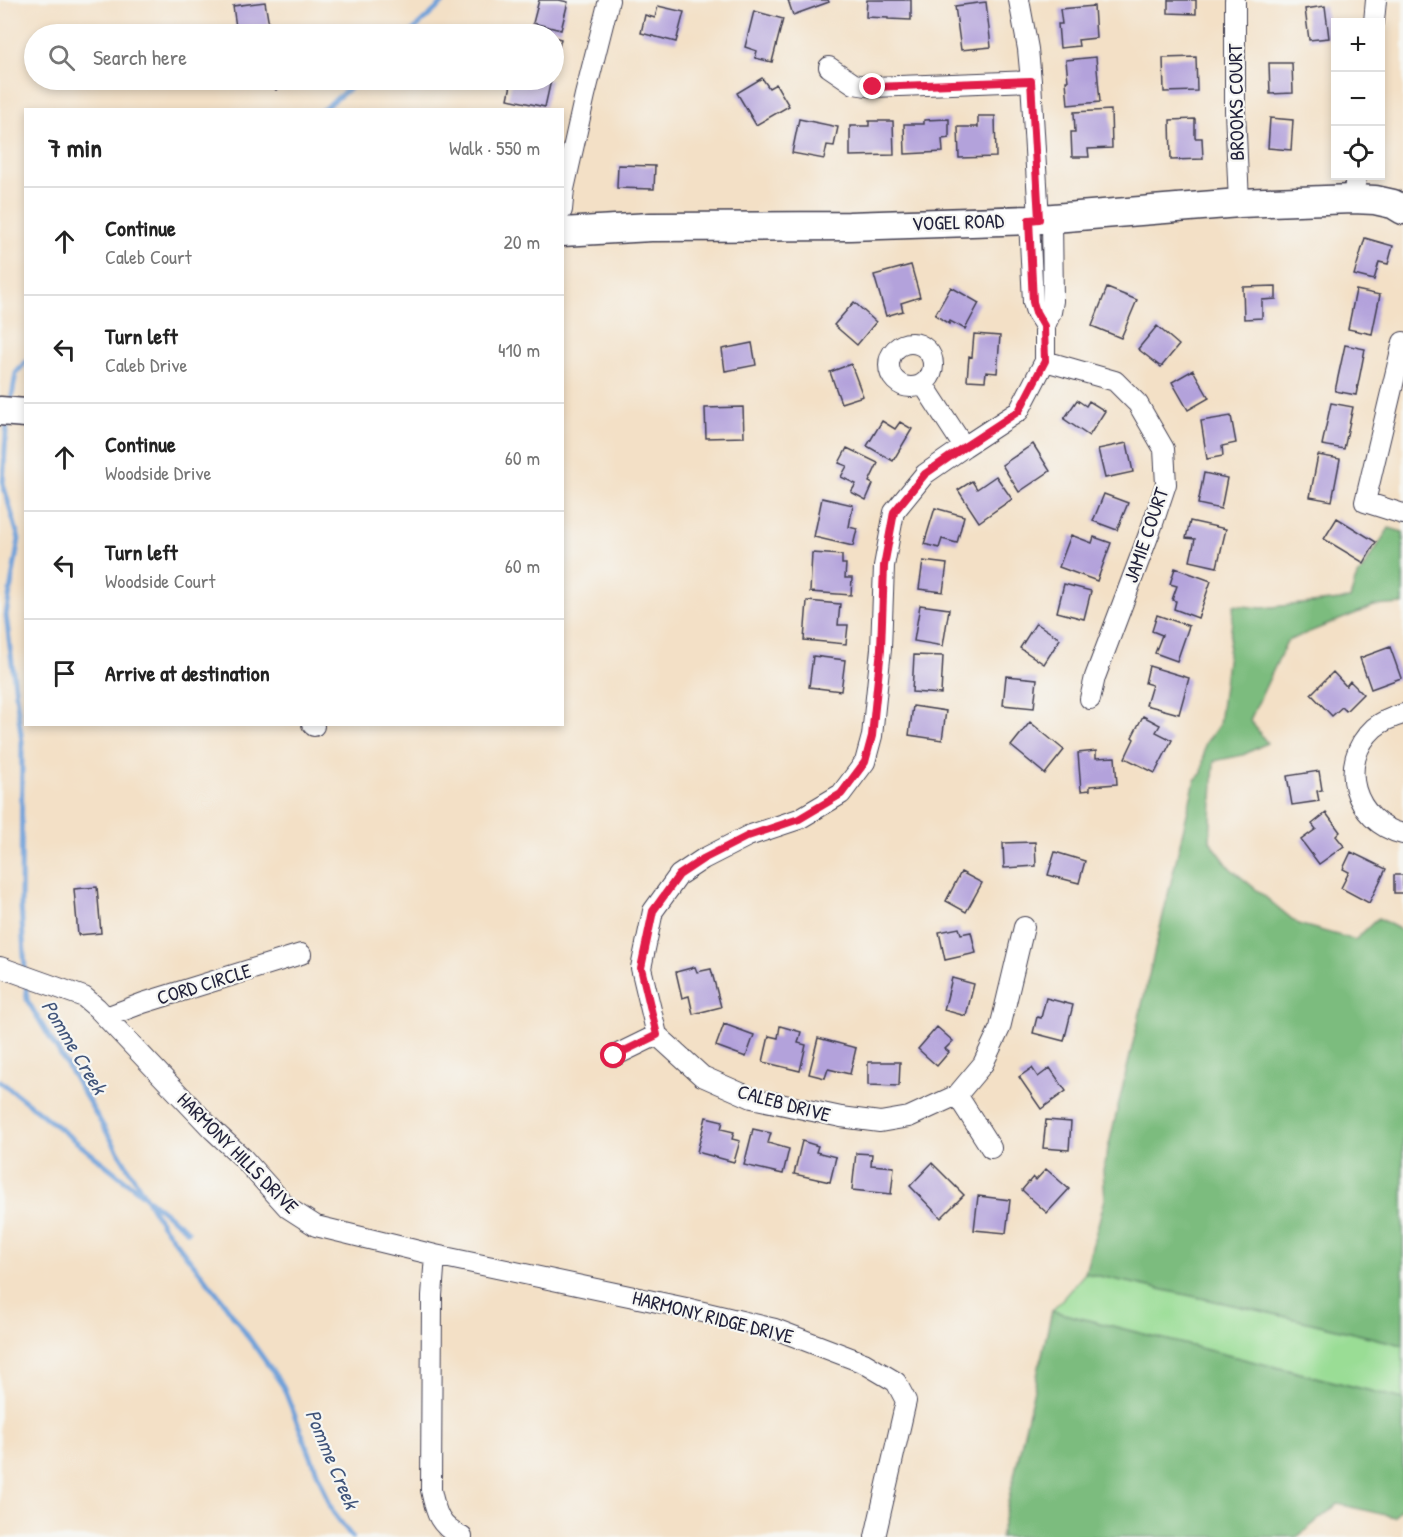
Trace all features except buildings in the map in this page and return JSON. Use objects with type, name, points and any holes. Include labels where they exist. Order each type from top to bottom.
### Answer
[{"type":"street","points":[[564,189],[609,0]]},
{"type":"street","points":[[614,1056],[657,1035],[641,968],[653,911],[679,875],[703,859],[748,836],[799,819],[841,794],[865,762],[872,736],[881,649],[884,566],[894,512],[925,474],[1019,411],[1045,361],[1044,326],[1051,312],[1053,301],[1040,219],[1028,49],[1019,0]]},
{"type":"street","name":"BROOKS COURT","points":[[1235,0],[1235,111],[1239,203]]},
{"type":"street","points":[[1374,18],[1376,0]]},
{"type":"street","points":[[829,67],[854,84],[873,87],[1031,81]]},
{"type":"street","name":"VOGEL ROAD","points":[[564,232],[651,227],[849,226],[1040,219],[1239,203],[1355,187],[1375,200],[1393,204],[1403,210]]},
{"type":"street","points":[[1403,342],[1365,502],[1403,514]]},
{"type":"street","name":"JAMIE COURT","points":[[1045,361],[1115,381],[1138,404],[1164,449],[1166,484],[1095,677],[1090,699]]},
{"type":"street","points":[[923,384],[964,447]]},
{"type":"street","points":[[0,411],[24,413]]},
{"type":"street","points":[[1403,714],[1382,722],[1362,743],[1355,760],[1354,778],[1359,798],[1373,819],[1384,827],[1403,834]]},
{"type":"street","name":"CALEB DRIVE","points":[[657,1035],[702,1076],[752,1098],[841,1117],[880,1122],[909,1117],[957,1095],[983,1064],[1000,1028],[1024,927]]},
{"type":"street","name":"CORD CIRCLE","points":[[106,1017],[143,1003],[302,954]]},
{"type":"street","name":"HARMONY HILLS DRIVE","points":[[3,968],[84,998],[106,1017],[288,1208],[316,1226],[435,1255]]},
{"type":"street","points":[[957,1095],[990,1148]]},
{"type":"street","points":[[435,1255],[432,1296],[432,1490],[435,1507],[442,1523],[462,1537]]},
{"type":"street","name":"HARMONY RIDGE DRIVE","points":[[435,1255],[775,1329],[864,1363],[896,1382],[906,1401],[875,1537]]},
{"type":"green space","points":[[1389,528],[1403,532],[1403,604],[1374,606],[1287,641],[1250,720],[1267,743],[1243,755],[1214,761],[1210,841],[1230,868],[1298,924],[1355,940],[1378,918],[1403,931],[1403,1345],[1266,1312],[1085,1273],[1105,1199],[1103,1170],[1195,780],[1202,773],[1205,744],[1219,725],[1234,605],[1262,608],[1350,599],[1355,581]]},
{"type":"green space","points":[[1085,1273],[1266,1312],[1403,1345],[1403,1399],[1052,1311]]},
{"type":"green space","points":[[1052,1311],[1403,1399],[1403,1506],[1394,1517],[1338,1504],[1297,1537],[1000,1537]]},
{"type":"waterway","name":"Pomme Creek","points":[[420,24],[446,0]]},
{"type":"waterway","name":"Pomme Creek","points":[[325,108],[347,90]]},
{"type":"waterway","name":"Pomme Creek","points":[[11,402],[16,373],[24,364]]},
{"type":"waterway","name":"Pomme Creek","points":[[8,420],[3,484],[19,539],[6,615],[22,742],[21,905],[25,970]]},
{"type":"waterway","name":"Pomme Creek","points":[[26,982],[27,1000],[162,1225],[220,1297],[283,1386],[333,1512],[352,1537]]},
{"type":"waterway","points":[[0,1081],[142,1194]]},
{"type":"waterway","points":[[149,1200],[188,1231]]},
{"type":"route","points":[[614,1056],[657,1035],[641,968],[653,911],[679,875],[703,859],[748,836],[799,819],[841,794],[865,762],[872,736],[881,649],[884,566],[894,512],[925,474],[1019,411],[1045,361],[1044,326],[1033,302],[1029,220],[1039,219],[1031,81],[873,87]]}]
